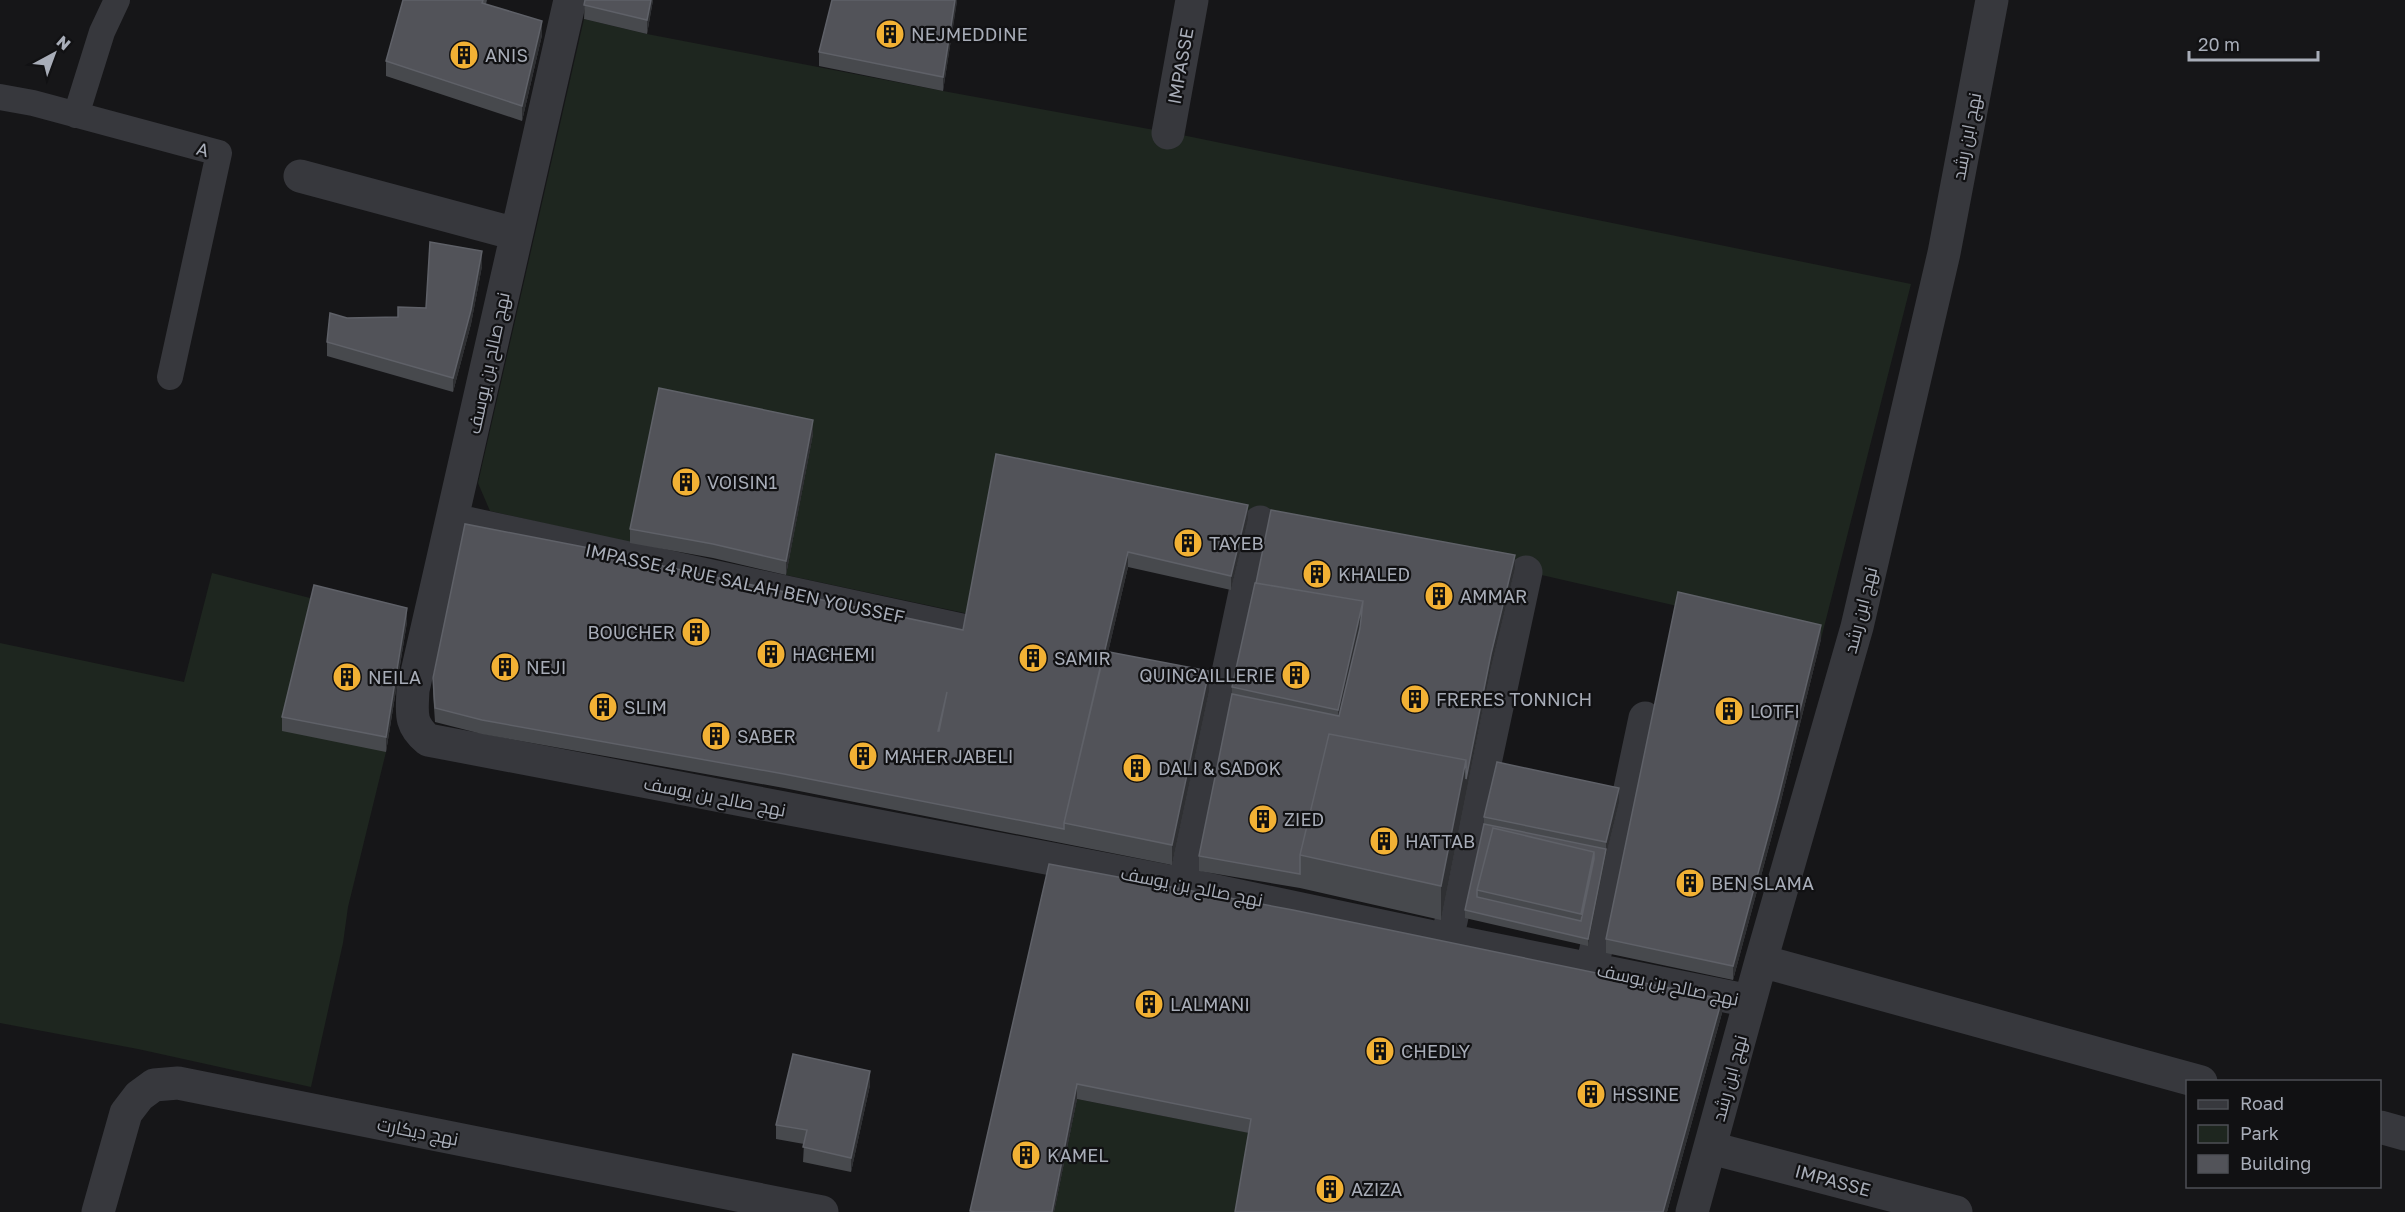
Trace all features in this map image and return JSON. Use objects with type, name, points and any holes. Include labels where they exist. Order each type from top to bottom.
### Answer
[{"type":"street","name":"نهج صالح بن يوسف","points":[[570,0],[413,690],[412,716],[417,731],[428,740],[1183,884],[1750,1001]]},
{"type":"street","name":"IMPASSE","points":[[1168,133],[1192,0]]},
{"type":"street","name":"نهج ابن رشد","points":[[1692,1212],[1857,627],[1944,253],[1992,0]]},
{"type":"street","points":[[300,176],[516,234]]},
{"type":"street","name":"IMPASSE 4 RUE SALAH BEN YOUSSEF","points":[[453,520],[966,631]]},
{"type":"street","points":[[1183,884],[1260,522]]},
{"type":"street","points":[[1447,940],[1526,572]]},
{"type":"street","points":[[1592,968],[1645,718]]},
{"type":"street","points":[[1761,961],[2194,1080]]},
{"type":"street","name":"نهج ديكارت","points":[[98,1212],[126,1113],[139,1096],[154,1085],[178,1083],[822,1212]]},
{"type":"street","points":[[2381,1128],[2405,1134]]},
{"type":"street","name":"IMPASSE","points":[[1711,1148],[1956,1212]]},
{"type":"lane","points":[[76,115],[102,32],[117,0]]},
{"type":"lane","name":"A","points":[[0,96],[219,153],[170,377]]},
{"type":"green space","points":[[584,19],[647,34],[1187,136],[1911,284],[1821,639],[1515,569],[1260,522],[969,614],[786,575],[813,434],[630,543],[490,511],[478,483]]},
{"type":"green space","points":[[212,573],[314,599],[386,752],[348,907],[343,943],[311,1087],[138,1049],[0,1023],[0,643],[184,682]]},
{"type":"green space","points":[[1077,1099],[1251,1133],[1237,1212],[1054,1212]]},
{"type":"building","name":"ANIS","points":[[403,0],[483,0],[482,3],[542,21],[522,106],[386,61]]},
{"type":"building","points":[[585,0],[651,0],[647,20],[584,5]]},
{"type":"building","name":"NEJMEDDINE","points":[[832,0],[955,0],[943,77],[819,52]]},
{"type":"building","points":[[430,242],[482,251],[471,310],[453,378],[327,342],[330,313],[347,318],[398,317],[398,307],[426,308]]},
{"type":"building","points":[[659,388],[813,420],[786,561],[713,544],[630,529]]},
{"type":"building","points":[[996,454],[1248,505],[1231,576],[1128,552],[1064,829],[784,774],[482,720],[435,708],[433,678],[465,524],[589,548],[963,630]]},
{"type":"building","points":[[1271,510],[1515,555],[1491,654],[1466,779],[1466,760],[1329,734],[1300,855],[1300,874],[1199,856],[1232,694],[1339,716],[1360,628],[1363,601],[1256,583]]},
{"type":"building","name":"QUINCAILLERIE","points":[[1255,583],[1363,601],[1338,710],[1232,687]]},
{"type":"building","name":"NEILA","points":[[314,585],[407,608],[386,737],[282,717]]},
{"type":"building","points":[[1678,592],[1821,625],[1778,799],[1733,966],[1606,939]]},
{"type":"building","name":"DALI & SADOK","points":[[1104,651],[1209,671],[1172,845],[1064,823]]},
{"type":"building","name":"HATTAB","points":[[1329,734],[1466,760],[1441,886],[1300,855]]},
{"type":"building","points":[[1497,762],[1619,788],[1606,842],[1484,817]]},
{"type":"building","points":[[1484,824],[1606,849],[1588,939],[1465,910]],"holes":[[[1493,828],[1594,852],[1581,921],[1477,897]]]},
{"type":"building","name":"HATTAB","points":[[1493,828],[1594,852],[1581,914],[1477,890]]},
{"type":"building","points":[[1049,864],[1293,910],[1722,999],[1663,1212],[1235,1212],[1251,1119],[1077,1084],[1052,1212],[970,1211]]},
{"type":"building","points":[[793,1054],[870,1071],[851,1158],[803,1147],[807,1130],[776,1125]]},
{"type":"place","name":"NEJMEDDINE","points":[[890,34]]},
{"type":"place","name":"ANIS","points":[[464,55]]},
{"type":"place","name":"VOISIN1","points":[[686,482]]},
{"type":"place","name":"TAYEB","points":[[1188,543]]},
{"type":"place","name":"KHALED","points":[[1317,574]]},
{"type":"place","name":"AMMAR","points":[[1439,596]]},
{"type":"place","name":"BOUCHER","points":[[696,632]]},
{"type":"place","name":"HACHEMI","points":[[771,654]]},
{"type":"place","name":"SAMIR","points":[[1033,658]]},
{"type":"place","name":"NEJI","points":[[505,667]]},
{"type":"place","name":"QUINCAILLERIE","points":[[1296,675]]},
{"type":"place","name":"NEILA","points":[[347,677]]},
{"type":"place","name":"FRERES TONNICH","points":[[1415,699]]},
{"type":"place","name":"SLIM","points":[[603,707]]},
{"type":"place","name":"LOTFI","points":[[1729,711]]},
{"type":"place","name":"SABER","points":[[716,736]]},
{"type":"place","name":"MAHER JABELI","points":[[863,756]]},
{"type":"place","name":"DALI & SADOK","points":[[1137,768]]},
{"type":"place","name":"ZIED","points":[[1263,819]]},
{"type":"place","name":"HATTAB","points":[[1384,841]]},
{"type":"place","name":"BEN SLAMA","points":[[1690,883]]},
{"type":"place","name":"LALMANI","points":[[1149,1004]]},
{"type":"place","name":"CHEDLY","points":[[1380,1051]]},
{"type":"place","name":"HSSINE","points":[[1591,1094]]},
{"type":"place","name":"KAMEL","points":[[1026,1155]]},
{"type":"place","name":"AZIZA","points":[[1330,1189]]}]
